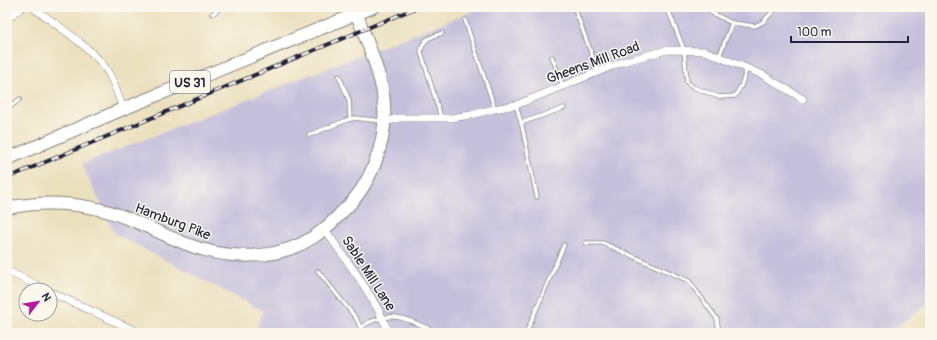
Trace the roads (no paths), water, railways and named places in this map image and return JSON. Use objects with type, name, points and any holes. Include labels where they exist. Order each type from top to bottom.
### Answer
[{"type":"main road","name":"US 31","points":[[7,159],[123,109],[373,7]]},
{"type":"main road","name":"Hamburg Pike","points":[[7,208],[54,203],[106,211],[186,244],[213,252],[231,255],[248,256],[286,249],[314,236],[348,208],[361,191],[372,170],[379,150],[384,122],[384,105],[380,81],[375,64],[357,14]]},
{"type":"street","points":[[7,19],[22,7]]},
{"type":"street","points":[[36,8],[79,42],[101,62],[109,74],[123,109]]},
{"type":"street","name":"Gheens Mill Road","points":[[384,122],[399,118],[471,116],[516,105],[622,62],[667,50],[705,51],[763,75],[803,99]]},
{"type":"street","name":"Sable Mill Lane","points":[[324,228],[366,289],[383,317],[389,333]]},
{"type":"street","points":[[7,270],[31,282]]},
{"type":"street","points":[[58,296],[123,330],[140,333]]},
{"type":"lane","points":[[212,14],[222,7]]},
{"type":"lane","points":[[574,7],[598,72]]},
{"type":"lane","points":[[667,7],[684,50],[688,82],[693,87],[719,97],[735,96],[741,86],[747,68]]},
{"type":"lane","points":[[706,7],[712,13],[732,23],[755,26],[763,22],[777,7]]},
{"type":"lane","points":[[466,20],[495,109]]},
{"type":"lane","points":[[719,57],[732,23]]},
{"type":"lane","points":[[441,117],[422,52],[422,44],[427,39],[442,33]]},
{"type":"lane","points":[[552,57],[563,86]]},
{"type":"lane","points":[[339,76],[349,100],[350,119]]},
{"type":"lane","points":[[7,109],[20,99]]},
{"type":"lane","points":[[516,105],[537,197]]},
{"type":"lane","points":[[521,123],[564,108]]},
{"type":"lane","points":[[309,135],[355,118],[384,122]]},
{"type":"lane","points":[[586,243],[603,243],[689,281],[717,319],[719,333]]},
{"type":"lane","points":[[526,333],[564,245]]},
{"type":"lane","points":[[318,271],[356,318],[363,333]]},
{"type":"lane","points":[[361,327],[371,321],[383,317],[404,318],[438,333]]},
{"type":"railway","points":[[7,178],[418,7]]}]
